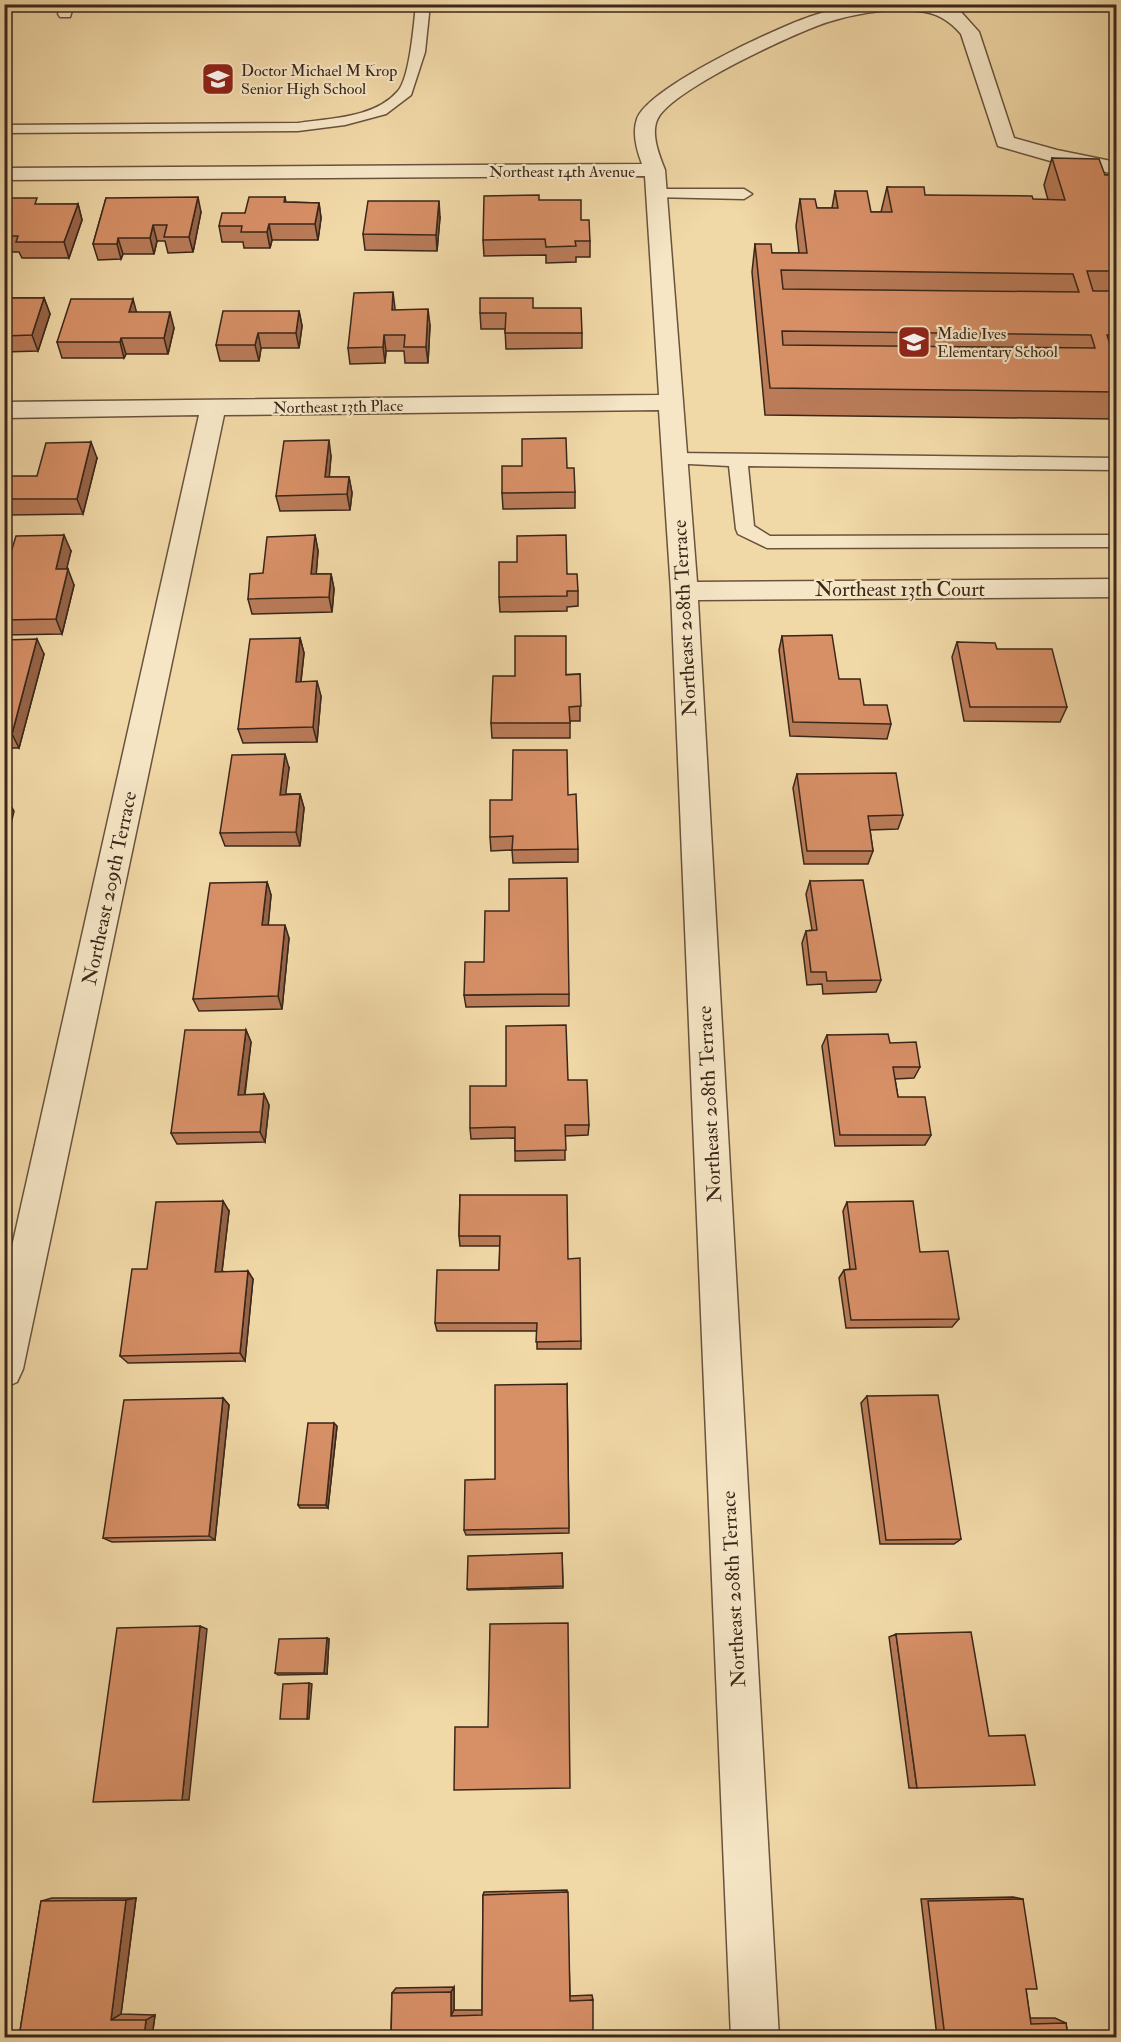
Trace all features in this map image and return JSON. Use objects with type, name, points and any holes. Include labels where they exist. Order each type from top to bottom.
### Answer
[{"type":"street","name":"Northeast 14th Avenue","points":[[4,174],[655,170],[646,148],[647,119],[661,101],[723,62],[822,18],[876,6],[921,5],[955,16],[970,33],[1005,142],[1054,156],[1116,168]]},
{"type":"street","name":"Northeast 208th Terrace","points":[[655,170],[684,591],[754,2037]]},
{"type":"street","name":"Northeast 13th Place","points":[[4,410],[671,402]]},
{"type":"street","name":"Northeast 209th Terrace","points":[[4,1369],[213,408]]},
{"type":"street","name":"Northeast 13th Court","points":[[684,591],[1116,588]]},
{"type":"lane","points":[[4,129],[298,127],[345,121],[381,111],[406,92],[418,52],[423,4]]},
{"type":"lane","points":[[656,194],[744,194]]},
{"type":"lane","points":[[675,459],[1116,464]]},
{"type":"lane","points":[[738,460],[745,529],[767,542],[1116,541]]},
{"type":"building","points":[[1052,158],[1099,159],[1105,175],[1116,175],[1116,271],[1087,271],[1093,291],[1116,291],[1116,335],[1107,335],[1111,348],[1116,348],[1116,392],[770,388],[755,244],[771,244],[772,253],[807,253],[800,199],[815,199],[817,208],[838,208],[835,191],[867,191],[871,212],[892,212],[887,187],[924,187],[925,195],[1032,196],[1033,199],[1065,200]],"holes":[[[781,270],[1073,274],[1079,292],[783,289]],[[782,331],[1091,335],[1095,348],[783,345]]]},
{"type":"building","points":[[539,195],[539,200],[581,200],[581,220],[589,220],[590,241],[575,241],[576,246],[546,247],[545,239],[483,240],[484,196]]},
{"type":"building","points":[[198,197],[189,237],[164,237],[167,225],[153,225],[150,238],[118,238],[117,244],[93,244],[106,198]]},
{"type":"building","points":[[249,197],[285,197],[284,202],[319,203],[315,224],[269,224],[267,232],[241,232],[242,226],[219,226],[222,213],[245,213]]},
{"type":"building","points":[[7,198],[37,198],[35,204],[78,204],[64,242],[16,242],[18,236],[4,236],[4,205]]},
{"type":"building","points":[[368,201],[439,201],[436,235],[363,234]]},
{"type":"building","points":[[393,292],[392,310],[428,309],[426,347],[404,347],[405,335],[384,335],[383,347],[348,348],[354,293]]},
{"type":"building","points":[[4,298],[44,298],[32,335],[4,336]]},
{"type":"building","points":[[480,298],[533,298],[533,308],[581,308],[582,333],[505,333],[506,313],[480,313]]},
{"type":"building","points":[[71,299],[133,299],[129,312],[170,312],[164,338],[121,338],[120,342],[57,342]]},
{"type":"building","points":[[223,311],[299,311],[296,333],[258,333],[255,345],[216,345]]},
{"type":"building","points":[[566,438],[567,468],[574,468],[575,492],[502,493],[502,466],[522,466],[522,439]]},
{"type":"building","points":[[329,440],[325,477],[349,477],[347,494],[276,496],[284,441]]},
{"type":"building","points":[[91,442],[77,499],[4,499],[4,489],[9,476],[37,476],[46,443]]},
{"type":"building","points":[[64,535],[56,569],[68,569],[56,619],[4,620],[4,575],[16,536]]},
{"type":"building","points":[[315,535],[311,574],[331,574],[329,597],[248,599],[250,574],[263,573],[267,537]]},
{"type":"building","points":[[566,535],[567,574],[577,574],[578,591],[567,591],[567,596],[499,597],[499,562],[517,562],[517,536]]},
{"type":"building","points":[[832,635],[839,679],[860,679],[864,705],[887,705],[891,724],[793,722],[782,636]]},
{"type":"building","points":[[515,636],[566,636],[566,675],[580,674],[581,706],[569,707],[570,723],[491,723],[493,676],[515,676]]},
{"type":"building","points":[[300,638],[296,682],[317,681],[313,727],[238,729],[250,639]]},
{"type":"building","points":[[37,639],[12,734],[4,734],[4,640]]},
{"type":"building","points":[[957,642],[995,643],[997,649],[1052,649],[1067,707],[970,707]]},
{"type":"building","points":[[513,750],[567,750],[568,795],[576,794],[578,849],[512,850],[513,836],[490,837],[490,800],[512,800]]},
{"type":"building","points":[[285,754],[280,795],[300,794],[296,832],[220,833],[232,755]]},
{"type":"building","points":[[896,773],[903,815],[868,816],[873,851],[807,851],[797,774]]},
{"type":"building","points":[[567,878],[569,994],[464,995],[465,962],[484,962],[485,911],[509,911],[509,879]]},
{"type":"building","points":[[863,880],[881,980],[827,981],[826,972],[811,972],[806,931],[817,930],[810,881]]},
{"type":"building","points":[[267,882],[262,925],[285,925],[278,996],[193,999],[210,883]]},
{"type":"building","points":[[566,1025],[568,1080],[587,1080],[589,1125],[565,1125],[566,1150],[515,1151],[515,1127],[470,1128],[470,1086],[506,1086],[506,1026]]},
{"type":"building","points":[[185,1030],[246,1030],[238,1095],[264,1094],[260,1132],[171,1133]]},
{"type":"building","points":[[888,1034],[890,1043],[916,1042],[920,1067],[893,1067],[898,1097],[925,1097],[931,1135],[840,1135],[827,1035]]},
{"type":"building","points":[[460,1195],[567,1195],[568,1259],[580,1258],[581,1341],[536,1342],[537,1323],[435,1323],[437,1270],[499,1270],[500,1236],[459,1236]]},
{"type":"building","points":[[223,1201],[215,1272],[248,1271],[240,1353],[120,1356],[132,1269],[147,1269],[156,1202]]},
{"type":"building","points":[[913,1201],[920,1252],[948,1251],[959,1319],[851,1320],[844,1270],[856,1269],[847,1202]]},
{"type":"building","points":[[567,1384],[569,1528],[464,1530],[465,1480],[495,1479],[495,1385]]},
{"type":"building","points":[[938,1395],[961,1539],[886,1540],[867,1396]]},
{"type":"building","points":[[223,1398],[209,1536],[103,1538],[124,1400]]},
{"type":"building","points":[[308,1423],[334,1423],[326,1505],[298,1505]]},
{"type":"building","points":[[562,1553],[563,1586],[467,1589],[468,1556]]},
{"type":"building","points":[[568,1623],[570,1788],[454,1790],[455,1727],[488,1727],[490,1624]]},
{"type":"building","points":[[200,1626],[182,1800],[93,1802],[117,1628]]},
{"type":"building","points":[[971,1632],[989,1736],[1025,1735],[1035,1785],[917,1788],[896,1634]]},
{"type":"building","points":[[327,1638],[324,1673],[275,1673],[279,1639]]},
{"type":"building","points":[[309,1683],[307,1719],[280,1719],[283,1684]]},
{"type":"building","points":[[568,1892],[570,2001],[593,2000],[593,2037],[391,2037],[392,1993],[451,1992],[451,2016],[482,2015],[483,1895]]},
{"type":"building","points":[[1023,1899],[1037,1989],[1026,1989],[1031,2024],[1066,2023],[1068,2037],[945,2037],[928,1901]]},
{"type":"building","points":[[126,1900],[111,2020],[146,2020],[144,2037],[19,2037],[41,1901]]},
{"type":"place","name":"Doctor Michael M Krop Senior High School","points":[[218,79]]},
{"type":"place","name":"Madie Ives Elementary School","points":[[914,342]]}]
